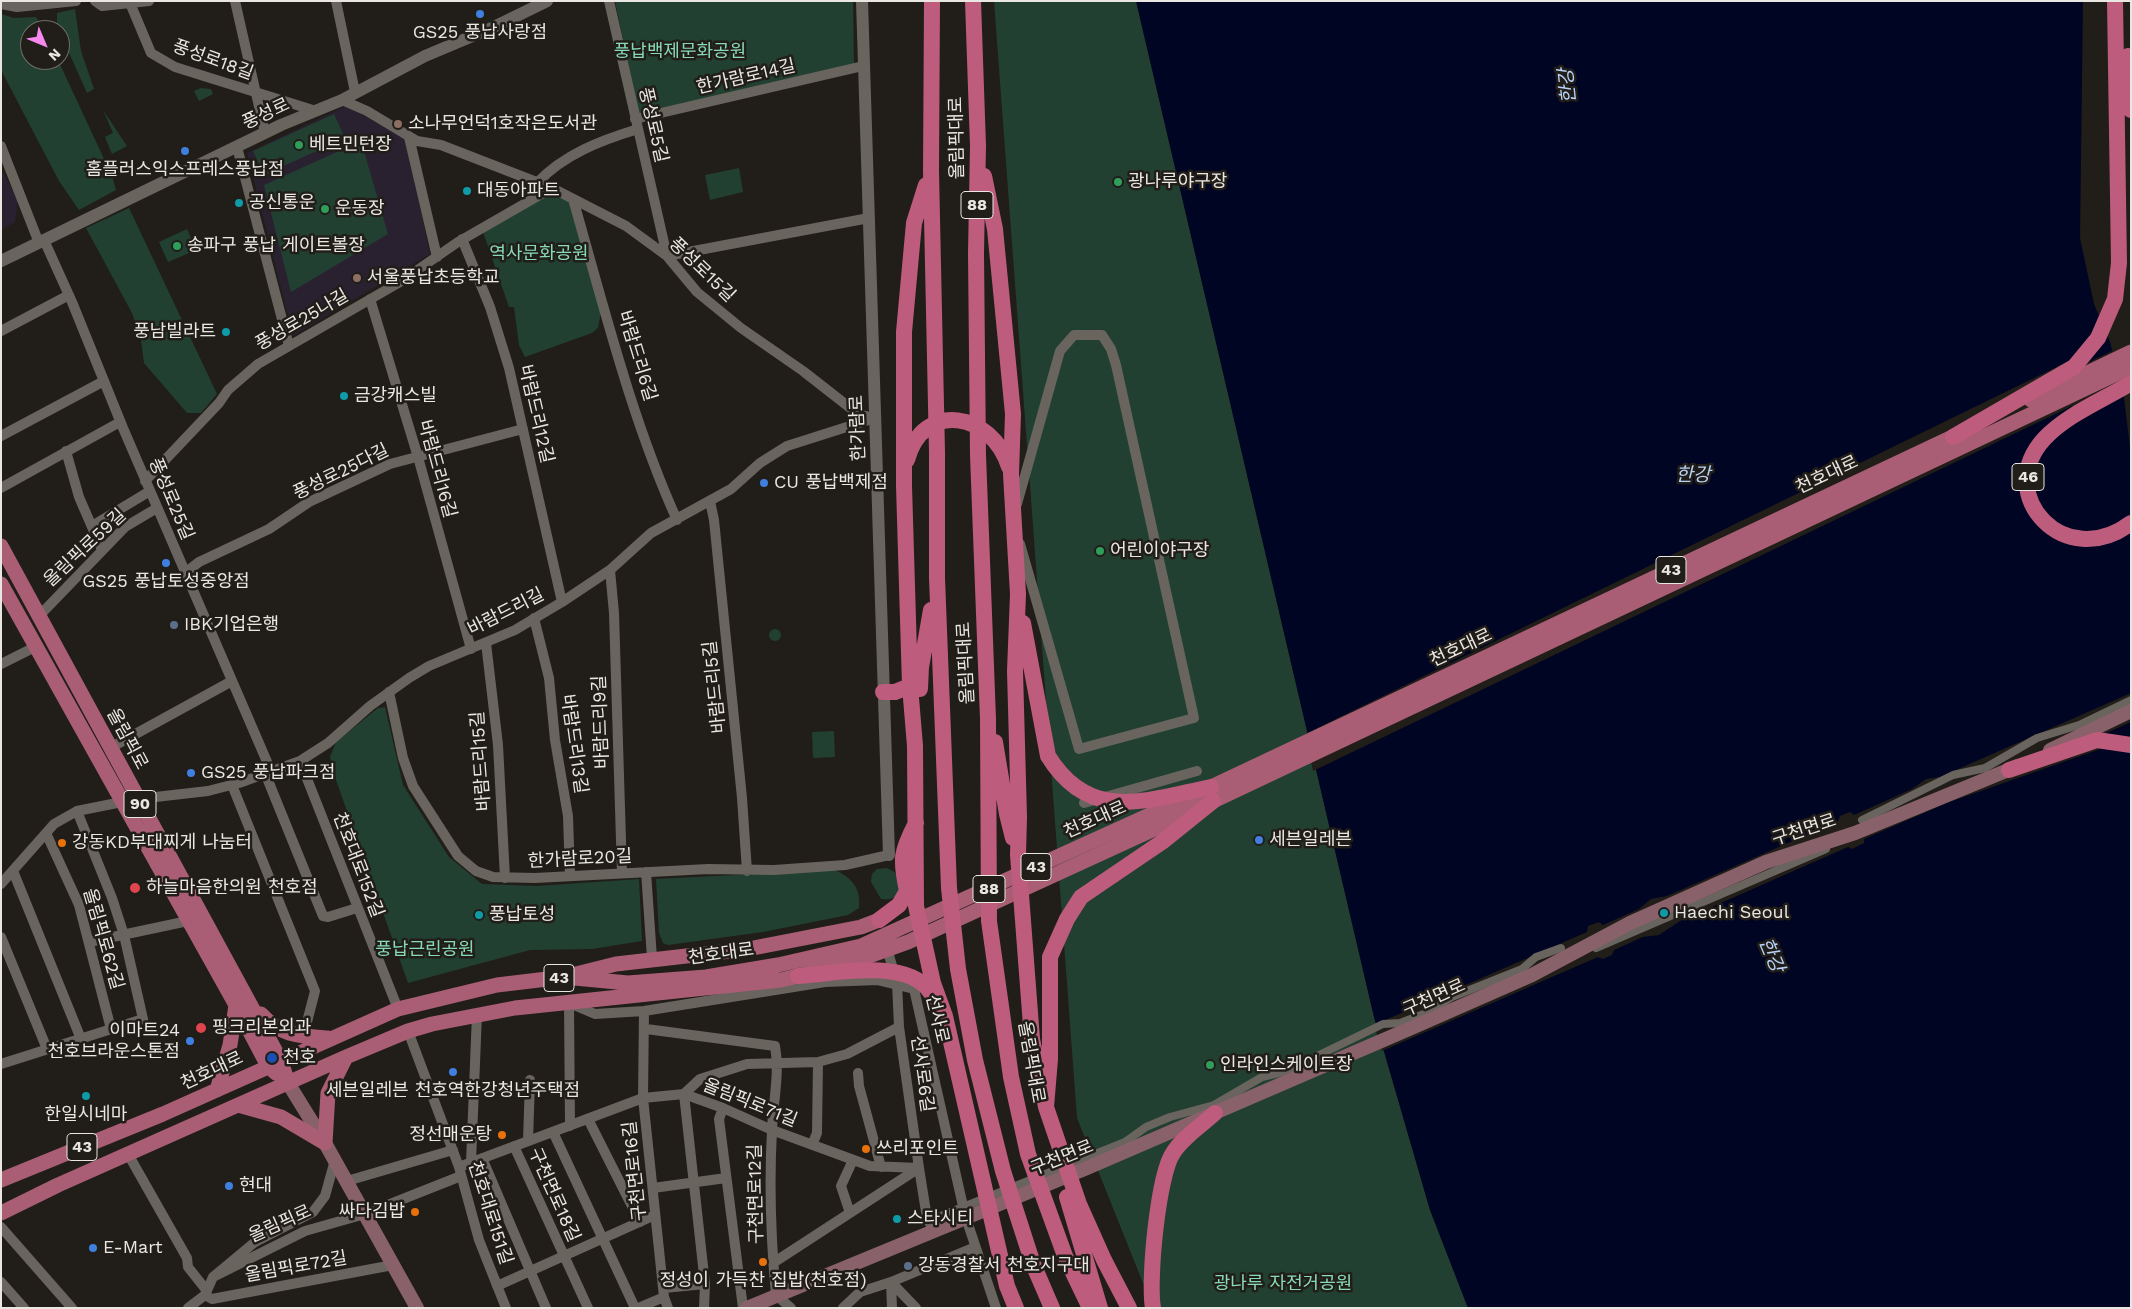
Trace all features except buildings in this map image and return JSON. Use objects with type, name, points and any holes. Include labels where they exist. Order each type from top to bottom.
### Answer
[{"type":"highway","name":"올림픽대로","points":[[932,1],[930,171],[937,452],[937,578],[949,888],[958,969],[975,1060],[1003,1171],[1033,1264],[1052,1308]]},
{"type":"highway","name":"올림픽대로","points":[[973,1],[978,146],[978,455],[988,719],[989,921],[1012,1077],[1028,1154],[1065,1256],[1090,1308]]},
{"type":"highway","points":[[1953,437],[2074,367],[2098,338],[2115,299],[2119,263],[2119,129],[2115,1]]},
{"type":"highway","points":[[2124,1],[2131,110]]},
{"type":"highway","points":[[2119,129],[2131,260]]},
{"type":"highway","points":[[978,146],[995,229],[1013,414],[1011,474],[1018,594],[1015,671],[1019,816],[1018,855],[1032,1039],[1048,1112],[1079,1204],[1104,1260],[1129,1308]]},
{"type":"highway","points":[[930,171],[914,223],[904,332],[904,486],[910,686],[915,746],[917,821],[916,906],[933,983],[985,1184],[992,1225],[1007,1286],[1016,1308]]},
{"type":"highway","name":"46","points":[[2131,383],[2066,422],[2044,439],[2030,459],[2027,482],[2033,508],[2048,527],[2070,538],[2093,540],[2117,533],[2131,523]]},
{"type":"highway","points":[[904,486],[907,459],[917,437],[935,424],[954,420],[972,423],[992,435],[1000,445],[1011,474]]},
{"type":"highway","points":[[915,746],[921,667],[937,578]]},
{"type":"highway","points":[[1018,594],[1048,756],[1058,773],[1073,787],[1091,797],[1122,803],[1212,794]]},
{"type":"highway","points":[[883,692],[895,692],[910,686]]},
{"type":"highway","points":[[988,719],[999,756],[1007,814],[1018,855]]},
{"type":"highway","points":[[2009,770],[2097,740],[2131,745]]},
{"type":"highway","points":[[1100,1308],[1051,1142],[1048,1112],[1050,957],[1067,919],[1081,898],[1162,842],[1212,794]]},
{"type":"highway","points":[[916,906],[907,891],[895,860],[917,821]]},
{"type":"highway","points":[[879,920],[899,905],[907,891]]},
{"type":"highway","points":[[798,976],[865,958],[920,980],[930,990],[942,1015]]},
{"type":"highway","points":[[914,990],[942,1015]]},
{"type":"highway","points":[[1153,1308],[1151,1286],[1161,1195],[1168,1163],[1184,1140],[1214,1114]]},
{"type":"highway","points":[[1005,1308],[1007,1286]]},
{"type":"main road","name":"천호대로","points":[[1,1180],[217,1090],[329,1038],[398,1009],[497,985],[564,977],[628,982],[706,977],[778,965],[865,958],[908,942],[2131,352]]},
{"type":"main road","name":"천호대로","points":[[1212,794],[2131,368]]},
{"type":"main road","name":"올림픽로","points":[[1,546],[138,799],[241,1005],[259,1022],[274,1063]]},
{"type":"main road","name":"올림픽로","points":[[1,584],[188,921],[325,1143],[417,1308]]},
{"type":"main road","name":"구천면로","points":[[748,1307],[941,1224],[1214,1114],[1532,975],[1630,923],[1766,862],[1855,833],[2009,770],[2131,711]]},
{"type":"main road","points":[[564,977],[616,964],[652,958],[748,949],[862,927],[879,920]]},
{"type":"main road","name":"천호대로","points":[[1,1212],[58,1185],[408,1031],[476,1014],[705,990],[798,976]]},
{"type":"main road","points":[[217,1090],[241,1005],[288,1034],[329,1038]]},
{"type":"main road","points":[[238,1105],[280,1117],[325,1143],[328,1093],[346,1057]]},
{"type":"street","points":[[1,4],[17,7],[76,1]]},
{"type":"street","points":[[96,2],[102,6],[149,1]]},
{"type":"street","points":[[235,1],[265,133]]},
{"type":"street","points":[[336,1],[355,92]]},
{"type":"street","name":"풍성로","points":[[1,262],[265,133],[342,100],[425,56],[494,27],[547,1]]},
{"type":"street","name":"풍성로5길","points":[[609,1],[667,256]]},
{"type":"street","name":"한가람로","points":[[862,1],[883,692],[895,860]]},
{"type":"street","name":"풍성로18길","points":[[130,3],[151,53],[175,67],[316,111]]},
{"type":"street","name":"한가람로14길","points":[[537,183],[547,173],[598,141],[637,124],[863,66]]},
{"type":"street","name":"풍성로15길","points":[[342,100],[367,111],[416,141],[442,144],[552,188],[626,226],[667,256],[682,277],[697,292],[741,328],[803,371],[858,414],[875,418]]},
{"type":"street","points":[[409,137],[437,256]]},
{"type":"street","name":"풍성로25길","points":[[1,146],[41,242],[69,295],[120,422],[232,681],[323,916],[328,917],[357,908]]},
{"type":"street","points":[[237,147],[289,346]]},
{"type":"street","name":"풍성로25나길","points":[[145,481],[171,455],[228,390],[258,364],[400,282],[462,240],[552,188]]},
{"type":"street","name":"바람드리6길","points":[[573,199],[621,362],[659,479],[677,520]]},
{"type":"street","points":[[667,256],[869,218]]},
{"type":"street","name":"바람드리12길","points":[[462,240],[490,307],[509,368],[562,602]]},
{"type":"street","points":[[1,331],[69,295]]},
{"type":"street","name":"바람드리16길","points":[[370,299],[418,457],[471,649]]},
{"type":"street","points":[[1074,334],[1102,335],[1111,349],[1116,365],[1194,718],[1079,749],[1014,518],[1060,351],[1074,334]]},
{"type":"street","points":[[1,436],[104,381]]},
{"type":"street","name":"바람드리길","points":[[138,799],[208,791],[232,785],[300,761],[328,743],[389,692],[429,666],[486,643],[562,602],[610,570],[651,533],[731,489],[760,463],[787,446],[875,418]]},
{"type":"street","points":[[1,488],[120,422]]},
{"type":"street","name":"풍성로25다길","points":[[185,573],[199,562],[269,529],[309,502],[390,464],[523,429]]},
{"type":"street","points":[[66,451],[79,497],[102,550]]},
{"type":"street","points":[[92,526],[150,491]]},
{"type":"street","name":"바람드리5길","points":[[710,501],[714,520],[730,678],[747,871]]},
{"type":"street","name":"올림픽로59길","points":[[39,616],[126,527],[157,508]]},
{"type":"street","name":"바람드리9길","points":[[610,570],[614,613],[622,873]]},
{"type":"street","name":"바람드리13길","points":[[534,618],[549,678],[555,740],[568,816],[570,876]]},
{"type":"street","name":"바람드리15길","points":[[486,643],[498,745],[505,878]]},
{"type":"street","points":[[1,664],[35,647]]},
{"type":"street","points":[[110,748],[232,681]]},
{"type":"street","name":"한가람로20길","points":[[389,692],[403,758],[413,786],[435,817],[458,856],[476,871],[493,877],[570,876],[708,869],[747,871],[895,860]]},
{"type":"street","points":[[1862,820],[1953,775],[1986,768],[2037,738],[2079,725],[2131,700]]},
{"type":"street","name":"천호대로152길","points":[[300,761],[398,1009]]},
{"type":"street","points":[[1084,803],[1197,771]]},
{"type":"street","points":[[232,785],[315,991],[307,1022]]},
{"type":"street","points":[[1,884],[54,824],[77,811],[122,802]]},
{"type":"street","name":"올림픽로62길","points":[[46,833],[79,905],[111,1029],[143,1019],[124,935],[112,898],[77,811]]},
{"type":"street","points":[[1567,962],[1631,932],[1868,832]]},
{"type":"street","points":[[13,871],[81,1039]]},
{"type":"street","points":[[646,872],[652,958]]},
{"type":"street","name":"선사로6길","points":[[879,920],[898,983],[899,1027],[927,1218],[941,1224]]},
{"type":"street","points":[[89,942],[188,921]]},
{"type":"street","points":[[1,937],[47,1049]]},
{"type":"street","points":[[941,1224],[1125,1142],[1146,1127],[1170,1116],[1214,1105],[1262,1077],[1295,1069],[1312,1062],[1319,1055],[1383,1024],[1400,1023],[1429,1012],[1452,996],[1522,968],[1536,957],[1560,948]]},
{"type":"street","name":"선사로","points":[[569,1003],[595,1014],[644,1011],[825,982],[877,980],[898,983],[914,990],[965,1215],[996,1308]]},
{"type":"street","points":[[569,1003],[570,1126]]},
{"type":"street","name":"구천면로16길","points":[[644,1011],[646,1029],[644,1098],[655,1215],[664,1292],[668,1308]]},
{"type":"street","points":[[471,1162],[476,1014]]},
{"type":"street","points":[[704,1308],[705,1284],[684,1094],[700,1080],[747,1064],[818,1062],[847,1054],[899,1027]]},
{"type":"street","points":[[1,1064],[111,1029]]},
{"type":"street","name":"구천면로12길","points":[[646,1029],[775,1046],[778,1064],[772,1130],[773,1263],[776,1295]]},
{"type":"street","name":"천호대로151길","points":[[408,1031],[453,1150],[479,1240],[506,1308]]},
{"type":"street","name":"올림픽로71길","points":[[812,1145],[817,1133],[818,1062]]},
{"type":"street","points":[[858,1073],[858,1086],[881,1167]]},
{"type":"street","points":[[528,1141],[530,1080]]},
{"type":"street","name":"올림픽로71길","points":[[365,1214],[460,1171],[471,1162],[644,1098],[684,1094],[723,1108],[772,1130],[870,1166],[919,1168]]},
{"type":"street","name":"구천면로","points":[[723,1108],[719,1119],[726,1178],[748,1307]]},
{"type":"street","points":[[588,1119],[640,1222]]},
{"type":"street","points":[[553,1132],[602,1239],[637,1308],[664,1292],[705,1284]]},
{"type":"street","name":"구천면로18길","points":[[514,1146],[588,1308]]},
{"type":"street","name":"천호대로151길","points":[[347,1181],[453,1150]]},
{"type":"street","points":[[128,1154],[187,1258],[188,1267],[206,1293]]},
{"type":"street","points":[[482,1158],[546,1308]]},
{"type":"street","points":[[188,1308],[206,1293],[213,1277],[254,1242],[313,1212],[325,1196],[335,1160]]},
{"type":"street","points":[[850,1213],[841,1186],[853,1160]]},
{"type":"street","points":[[773,1263],[919,1168]]},
{"type":"street","points":[[653,1188],[726,1178]]},
{"type":"street","name":"올림픽로","points":[[213,1277],[305,1230],[336,1220],[365,1214]]},
{"type":"street","name":"구천면로18길","points":[[530,1272],[655,1215]]},
{"type":"street","points":[[1,1226],[72,1308]]},
{"type":"street","points":[[843,1308],[860,1292],[891,1282],[975,1247]]},
{"type":"street","name":"올림픽로72길","points":[[206,1293],[212,1299],[393,1266]]},
{"type":"street","name":"천호대로151길","points":[[497,1286],[530,1272]]},
{"type":"street","points":[[1,1282],[24,1308]]},
{"type":"street","points":[[891,1282],[892,1308]]},
{"type":"street","points":[[891,1282],[916,1308]]},
{"type":"street","points":[[776,1295],[791,1308]]},
{"type":"shaded area","points":[[346,106],[405,138],[430,254],[293,336],[247,153]]},
{"type":"shaded area","points":[[1,169],[18,200],[15,222],[1,230]]},
{"type":"green space","name":"풍납백제문화공원","points":[[615,1],[853,1],[854,65],[639,115]]},
{"type":"green space","name":"광나루 자전거공원","points":[[994,1],[1136,1],[1374,1017],[1430,1210],[1468,1308],[1153,1308],[1077,1118]]},
{"type":"green space","points":[[75,9],[81,51],[94,89],[87,93],[70,55],[70,20],[57,20],[57,13]]},
{"type":"green space","points":[[1,14],[14,18],[36,17],[38,20],[20,20],[20,70],[63,70],[112,176],[116,190],[79,210],[59,181],[1,70]]},
{"type":"green space","points":[[201,88],[211,89],[213,94],[199,101],[194,91]]},
{"type":"green space","points":[[103,110],[127,146],[112,154],[105,137],[113,133]]},
{"type":"green space","name":"베트민턴장","points":[[334,114],[345,138],[264,175],[253,151]]},
{"type":"green space","name":"운동장","points":[[361,141],[388,234],[291,292],[264,185]]},
{"type":"green space","points":[[739,168],[743,192],[710,200],[705,175]]},
{"type":"green space","name":"역사문화공원","points":[[550,193],[571,202],[601,312],[598,328],[592,333],[525,357],[519,345],[514,307],[509,307],[483,232]]},
{"type":"green space","points":[[129,208],[217,394],[201,413],[187,413],[144,363],[141,340],[132,313],[86,228]]},
{"type":"green space","name":"송파구 풍납 게이트볼장","points":[[187,229],[196,250],[168,262],[159,242]]},
{"type":"green space","points":[[777,629],[780,630],[780,640],[773,641],[770,640],[769,633],[770,630]]},
{"type":"green space","name":"풍납근린공원","points":[[385,707],[403,785],[449,857],[482,884],[537,886],[639,879],[642,941],[592,949],[530,950],[408,983],[336,780],[330,757],[336,742],[378,708]]},
{"type":"green space","points":[[834,731],[835,757],[813,758],[812,732]]},
{"type":"green space","points":[[886,868],[896,874],[900,884],[900,892],[892,899],[881,899],[871,882],[872,874],[877,869]]},
{"type":"green space","points":[[835,870],[851,880],[857,889],[859,908],[848,915],[763,932],[668,945],[663,943],[659,933],[656,879]]},
{"type":"water","name":"한강","points":[[1136,1],[2083,1],[2080,238],[2094,304],[2110,342],[2124,398],[2131,456],[2131,1308],[1468,1308],[1430,1210],[1374,1017]]},
{"type":"pier","points":[[2114,350],[2125,393],[2083,418],[2072,406],[1313,771],[1305,734],[2075,358],[2083,365]]},
{"type":"pier","points":[[2131,693],[2131,722],[2102,735],[2103,748],[1947,803],[1864,839],[1864,843],[1852,849],[1848,847],[1680,921],[1659,935],[1643,937],[1614,950],[1612,955],[1603,959],[1598,957],[1382,1051],[1374,1025],[1587,932],[1588,926],[1599,922],[1603,925],[1639,909],[1651,899],[1667,896],[1838,821],[1840,816],[1850,812],[1854,815],[1912,789],[1926,779],[1940,777]]},
{"type":"place","name":"GS25 풍납사랑점","points":[[480,14]]},
{"type":"place","name":"소나무언덕1호작은도서관","points":[[398,124]]},
{"type":"place","name":"베트민턴장","points":[[299,145]]},
{"type":"place","name":"홈플러스익스프레스풍납점","points":[[185,151]]},
{"type":"place","name":"광나루야구장","points":[[1118,182]]},
{"type":"place","name":"대동아파트","points":[[467,191]]},
{"type":"place","name":"공신통운","points":[[239,203]]},
{"type":"place","name":"운동장","points":[[325,209]]},
{"type":"place","name":"송파구 풍납 게이트볼장","points":[[177,246]]},
{"type":"place","name":"서울풍납초등학교","points":[[357,278]]},
{"type":"place","name":"풍남빌라트","points":[[226,332]]},
{"type":"place","name":"금강캐스빌","points":[[344,396]]},
{"type":"place","name":"CU 풍납백제점","points":[[764,483]]},
{"type":"place","name":"어린이야구장","points":[[1100,551]]},
{"type":"place","name":"GS25 풍납토성중앙점","points":[[166,563]]},
{"type":"place","name":"IBK기업은행","points":[[174,625]]},
{"type":"place","name":"GS25 풍납파크점","points":[[191,773]]},
{"type":"place","name":"세븐일레븐","points":[[1259,840]]},
{"type":"place","name":"강동KD부대찌게 나눔터","points":[[62,843]]},
{"type":"place","name":"하늘마음한의원 천호점","points":[[135,888]]},
{"type":"place","name":"Haechi Seoul","points":[[1664,913]]},
{"type":"place","name":"풍납토성","points":[[479,915]]},
{"type":"place","name":"핑크리본외과","points":[[201,1028]]},
{"type":"place","name":"이마트24 천호브라운스톤점","points":[[190,1041]]},
{"type":"place","name":"천호","points":[[272,1058]]},
{"type":"place","name":"인라인스케이트장","points":[[1210,1065]]},
{"type":"place","name":"세븐일레븐 천호역한강청년주택점","points":[[453,1072]]},
{"type":"place","name":"한일시네마","points":[[86,1096]]},
{"type":"place","name":"정선매운탕","points":[[502,1135]]},
{"type":"place","name":"쓰리포인트","points":[[866,1149]]},
{"type":"place","name":"현대","points":[[229,1186]]},
{"type":"place","name":"싸다김밥","points":[[415,1212]]},
{"type":"place","name":"스타시티","points":[[897,1219]]},
{"type":"place","name":"E-Mart","points":[[93,1248]]},
{"type":"place","name":"정성이 가득찬 집밥(천호점)","points":[[763,1262]]},
{"type":"place","name":"강동경찰서 천호지구대","points":[[908,1266]]}]
